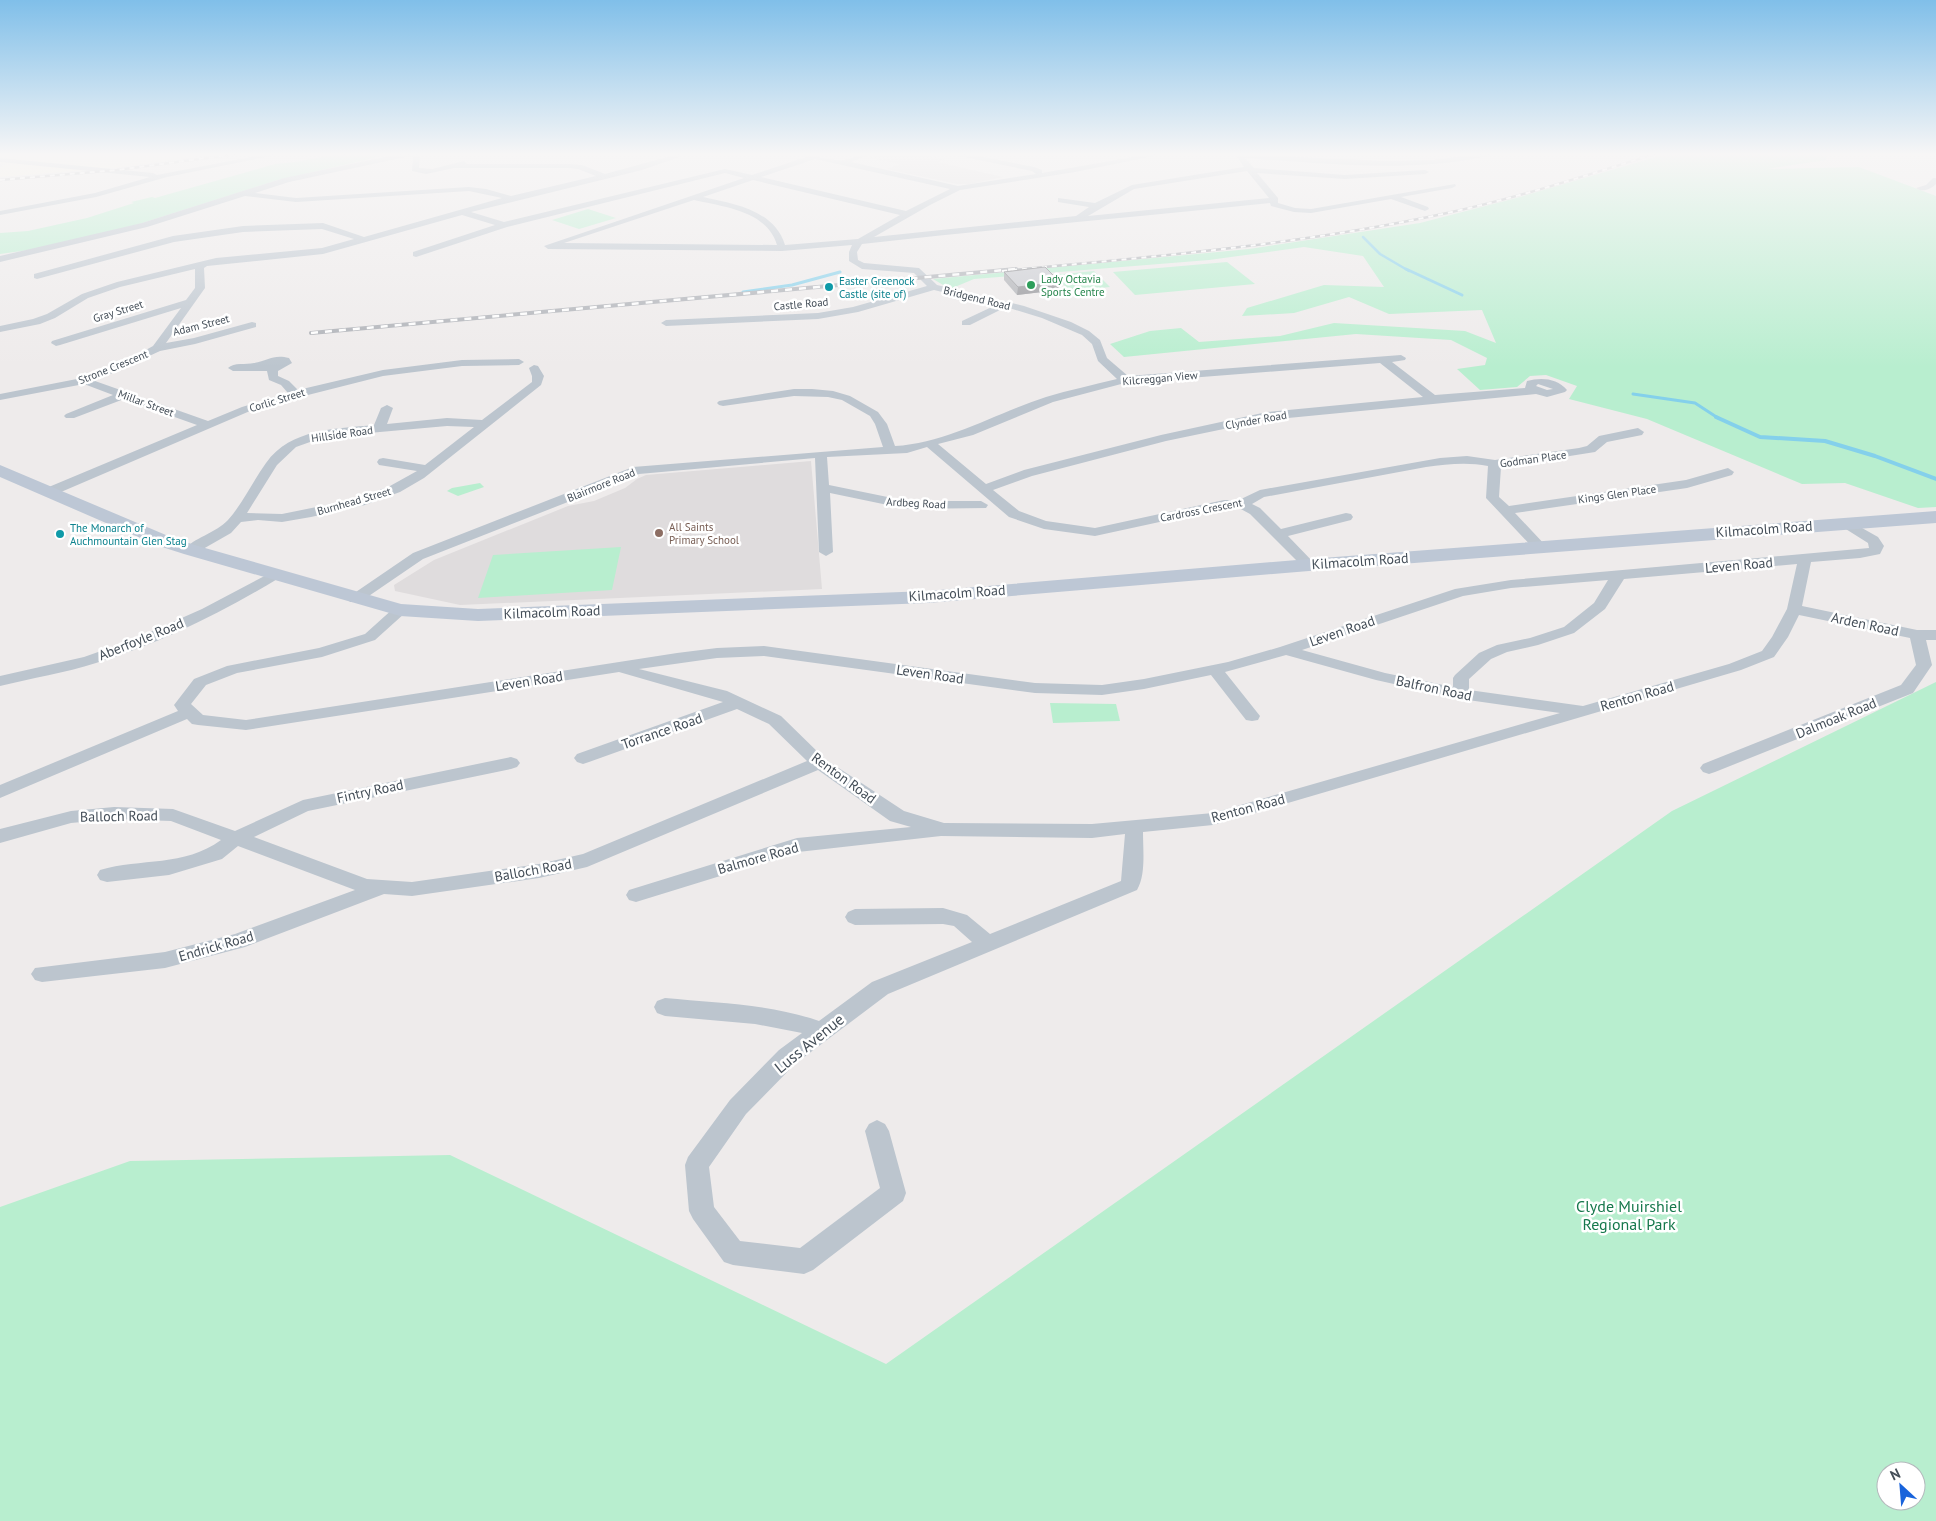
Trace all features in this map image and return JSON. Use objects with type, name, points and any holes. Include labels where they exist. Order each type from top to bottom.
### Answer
[{"type":"main road","name":"Kilmacolm Road","points":[[0,470],[166,542],[191,550],[355,599],[400,610],[478,615],[927,597],[1309,565],[1936,517]]},
{"type":"street","points":[[0,259],[143,225]]},
{"type":"street","points":[[0,329],[45,319],[85,296],[117,285],[183,268],[233,258],[323,251],[417,225]]},
{"type":"street","points":[[416,254],[438,249],[504,225]]},
{"type":"street","points":[[611,225],[548,246],[782,248],[857,243],[1008,225]]},
{"type":"street","points":[[769,225],[777,232],[782,248]]},
{"type":"street","points":[[857,243],[887,225]]},
{"type":"street","points":[[38,276],[173,239],[243,230],[284,226],[323,226],[365,240]]},
{"type":"street","name":"Bridgend Road","points":[[857,243],[853,252],[854,261],[862,266],[916,270],[922,273],[928,284],[934,287],[1005,304],[1075,327],[1096,342],[1102,360],[1125,380]]},
{"type":"street","name":"Strone Crescent","points":[[0,397],[85,381],[141,358],[157,348],[171,331],[187,303],[200,288],[201,276],[199,268],[203,265]]},
{"type":"street","name":"Castle Road","points":[[666,322],[818,316],[854,310],[934,287]]},
{"type":"street","name":"Gray Street","points":[[56,343],[187,303]]},
{"type":"street","points":[[966,323],[1005,304]]},
{"type":"street","name":"Adam Street","points":[[157,348],[196,341],[252,325]]},
{"type":"street","name":"Kilcreggan View","points":[[930,444],[969,432],[1049,400],[1125,380],[1401,358]]},
{"type":"street","points":[[1383,360],[1433,399]]},
{"type":"street","name":"Corlic Street","points":[[49,492],[246,409],[296,394],[383,373],[470,363],[519,362],[517,364],[518,367],[540,364]]},
{"type":"street","name":"Burnhead Street","points":[[237,518],[258,516],[282,518],[360,502],[395,489],[427,469],[538,383],[540,364]]},
{"type":"street","points":[[233,368],[267,367],[273,378],[285,383],[296,394]]},
{"type":"street","name":"Millar Street","points":[[85,381],[208,425]]},
{"type":"street","points":[[724,403],[800,391],[819,392],[852,400],[877,416],[890,449]]},
{"type":"street","name":"Clynder Road","points":[[984,489],[1038,471],[1165,438],[1267,416],[1433,399],[1535,391]]},
{"type":"street","points":[[70,416],[124,395]]},
{"type":"street","points":[[379,429],[387,408]]},
{"type":"street","name":"Hillside Road","points":[[237,518],[272,463],[292,444],[322,434],[447,422],[486,424]]},
{"type":"street","name":"Godman Place","points":[[1540,547],[1493,498],[1495,464],[1579,452],[1591,449],[1603,439],[1638,432]]},
{"type":"street","name":"Blairmore Road","points":[[355,599],[418,556],[637,470],[821,454],[907,449],[930,444]]},
{"type":"street","name":"Cardross Crescent","points":[[930,444],[1014,514],[1044,525],[1095,532],[1224,504],[1242,504],[1260,494],[1404,469],[1437,461],[1459,458],[1479,459],[1495,464]]},
{"type":"street","points":[[821,454],[826,552]]},
{"type":"street","points":[[384,462],[427,469]]},
{"type":"street","name":"Kings Glen Place","points":[[1505,511],[1687,484],[1728,472]]},
{"type":"street","name":"Ardbeg Road","points":[[823,488],[907,505],[981,505]]},
{"type":"street","points":[[1242,504],[1255,511],[1309,565]]},
{"type":"street","points":[[1278,534],[1346,517]]},
{"type":"street","points":[[191,550],[226,530],[237,518]]},
{"type":"street","name":"Leven Road","points":[[190,712],[198,720],[246,724],[718,653],[764,651],[1035,688],[1084,690],[1144,684],[1215,670],[1286,650],[1460,592],[1511,584],[1860,554],[1874,551],[1877,546],[1873,540],[1846,523]]},
{"type":"street","name":"Renton Road","points":[[619,668],[721,695],[775,720],[819,763],[897,816],[944,830],[1092,831],[1213,819],[1735,668],[1768,654],[1794,609],[1805,558]]},
{"type":"street","name":"Aberfoyle Road","points":[[0,681],[89,660],[130,646],[191,620],[240,596],[274,575]]},
{"type":"street","points":[[1461,694],[1461,678],[1485,656],[1503,648],[1533,642],[1569,630],[1600,606],[1618,576]]},
{"type":"street","name":"Arden Road","points":[[1794,609],[1917,635],[1936,635]]},
{"type":"street","points":[[0,792],[190,712],[182,705],[200,682],[233,669],[322,652],[370,637],[400,610]]},
{"type":"street","name":"Dalmoak Road","points":[[1709,768],[1907,689],[1924,665],[1917,635]]},
{"type":"street","name":"Balfron Road","points":[[1286,650],[1382,676],[1461,694],[1585,711]]},
{"type":"street","points":[[1215,670],[1252,716]]},
{"type":"street","name":"Torrance Road","points":[[583,758],[739,702]]},
{"type":"street","name":"Fintry Road","points":[[236,838],[302,806],[372,790],[511,763]]},
{"type":"street","name":"Balloch Road","points":[[0,836],[71,817],[114,813],[174,815],[366,886],[412,889],[540,871],[587,860],[819,763]]},
{"type":"street","name":"Luss Avenue","points":[[877,1131],[894,1193],[804,1261],[733,1253],[702,1211],[697,1165],[738,1107],[787,1057],[880,988],[1130,886],[1134,853],[1134,827]]},
{"type":"street","name":"Balmore Road","points":[[636,895],[797,845],[944,830]]},
{"type":"street","points":[[107,875],[169,868],[215,854],[236,838]]},
{"type":"street","name":"Endrick Road","points":[[42,974],[165,960],[238,941],[384,887]]},
{"type":"street","points":[[854,917],[943,916],[960,920],[988,944]]},
{"type":"street","points":[[665,1007],[755,1014],[793,1020],[822,1031]]},
{"type":"shaded area","name":"All Saints Primary School","points":[[811,461],[822,589],[460,605],[395,591],[394,585],[434,560],[568,506],[594,501],[625,488],[646,475]]},
{"type":"green space","points":[[55,225],[136,225],[36,249],[0,254],[0,233],[28,231]]},
{"type":"green space","points":[[567,225],[593,225],[579,229]]},
{"type":"green space","points":[[1407,225],[1936,225],[1936,507],[1918,508],[1845,483],[1802,484],[1647,419],[1569,399],[1577,386],[1546,375],[1530,376],[1517,387],[1480,390],[1457,369],[1485,365],[1487,358],[1451,340],[1356,334],[1124,357],[1110,344],[1150,331],[1181,328],[1199,342],[1280,336],[1334,323],[1465,331],[1496,343],[1482,310],[1389,314],[1349,297],[1294,313],[1242,316],[1247,308],[1324,285],[1384,287],[1363,256],[1304,247],[1209,260],[974,279],[950,289],[933,279],[1249,249]]},
{"type":"green space","points":[[1227,262],[1255,284],[1135,295],[1113,272]]},
{"type":"green space","points":[[1094,271],[1110,287],[1070,291],[1054,275]]},
{"type":"green space","points":[[480,483],[484,487],[458,496],[447,491],[452,488]]},
{"type":"green space","points":[[621,547],[612,590],[478,598],[493,555]]},
{"type":"green space","name":"Clyde Muirshiel Regional Park","points":[[1936,682],[1936,1521],[0,1521],[0,1207],[130,1161],[450,1155],[886,1364],[1672,811]]},
{"type":"green space","points":[[1050,703],[1116,704],[1120,721],[1053,723]]},
{"type":"building","points":[[1045,267],[1060,282],[1018,287],[1004,272]]},
{"type":"waterway","points":[[1363,237],[1380,254],[1409,271]]},
{"type":"waterway","points":[[1406,269],[1462,295]]},
{"type":"waterway","points":[[743,292],[792,285],[840,272]]},
{"type":"waterway","points":[[1633,394],[1695,403],[1718,418]]},
{"type":"waterway","points":[[1718,418],[1760,437],[1825,441],[1875,456],[1936,479]]},
{"type":"railway","points":[[1002,271],[1225,249],[1387,225]]},
{"type":"railway","points":[[311,333],[1016,269]]},
{"type":"place","name":"Lady Octavia Sports Centre","points":[[1031,285]]},
{"type":"place","name":"Easter Greenock Castle (site of)","points":[[829,287]]},
{"type":"place","name":"All Saints Primary School","points":[[659,533]]},
{"type":"place","name":"The Monarch of Auchmountain Glen Stag","points":[[60,534]]}]
